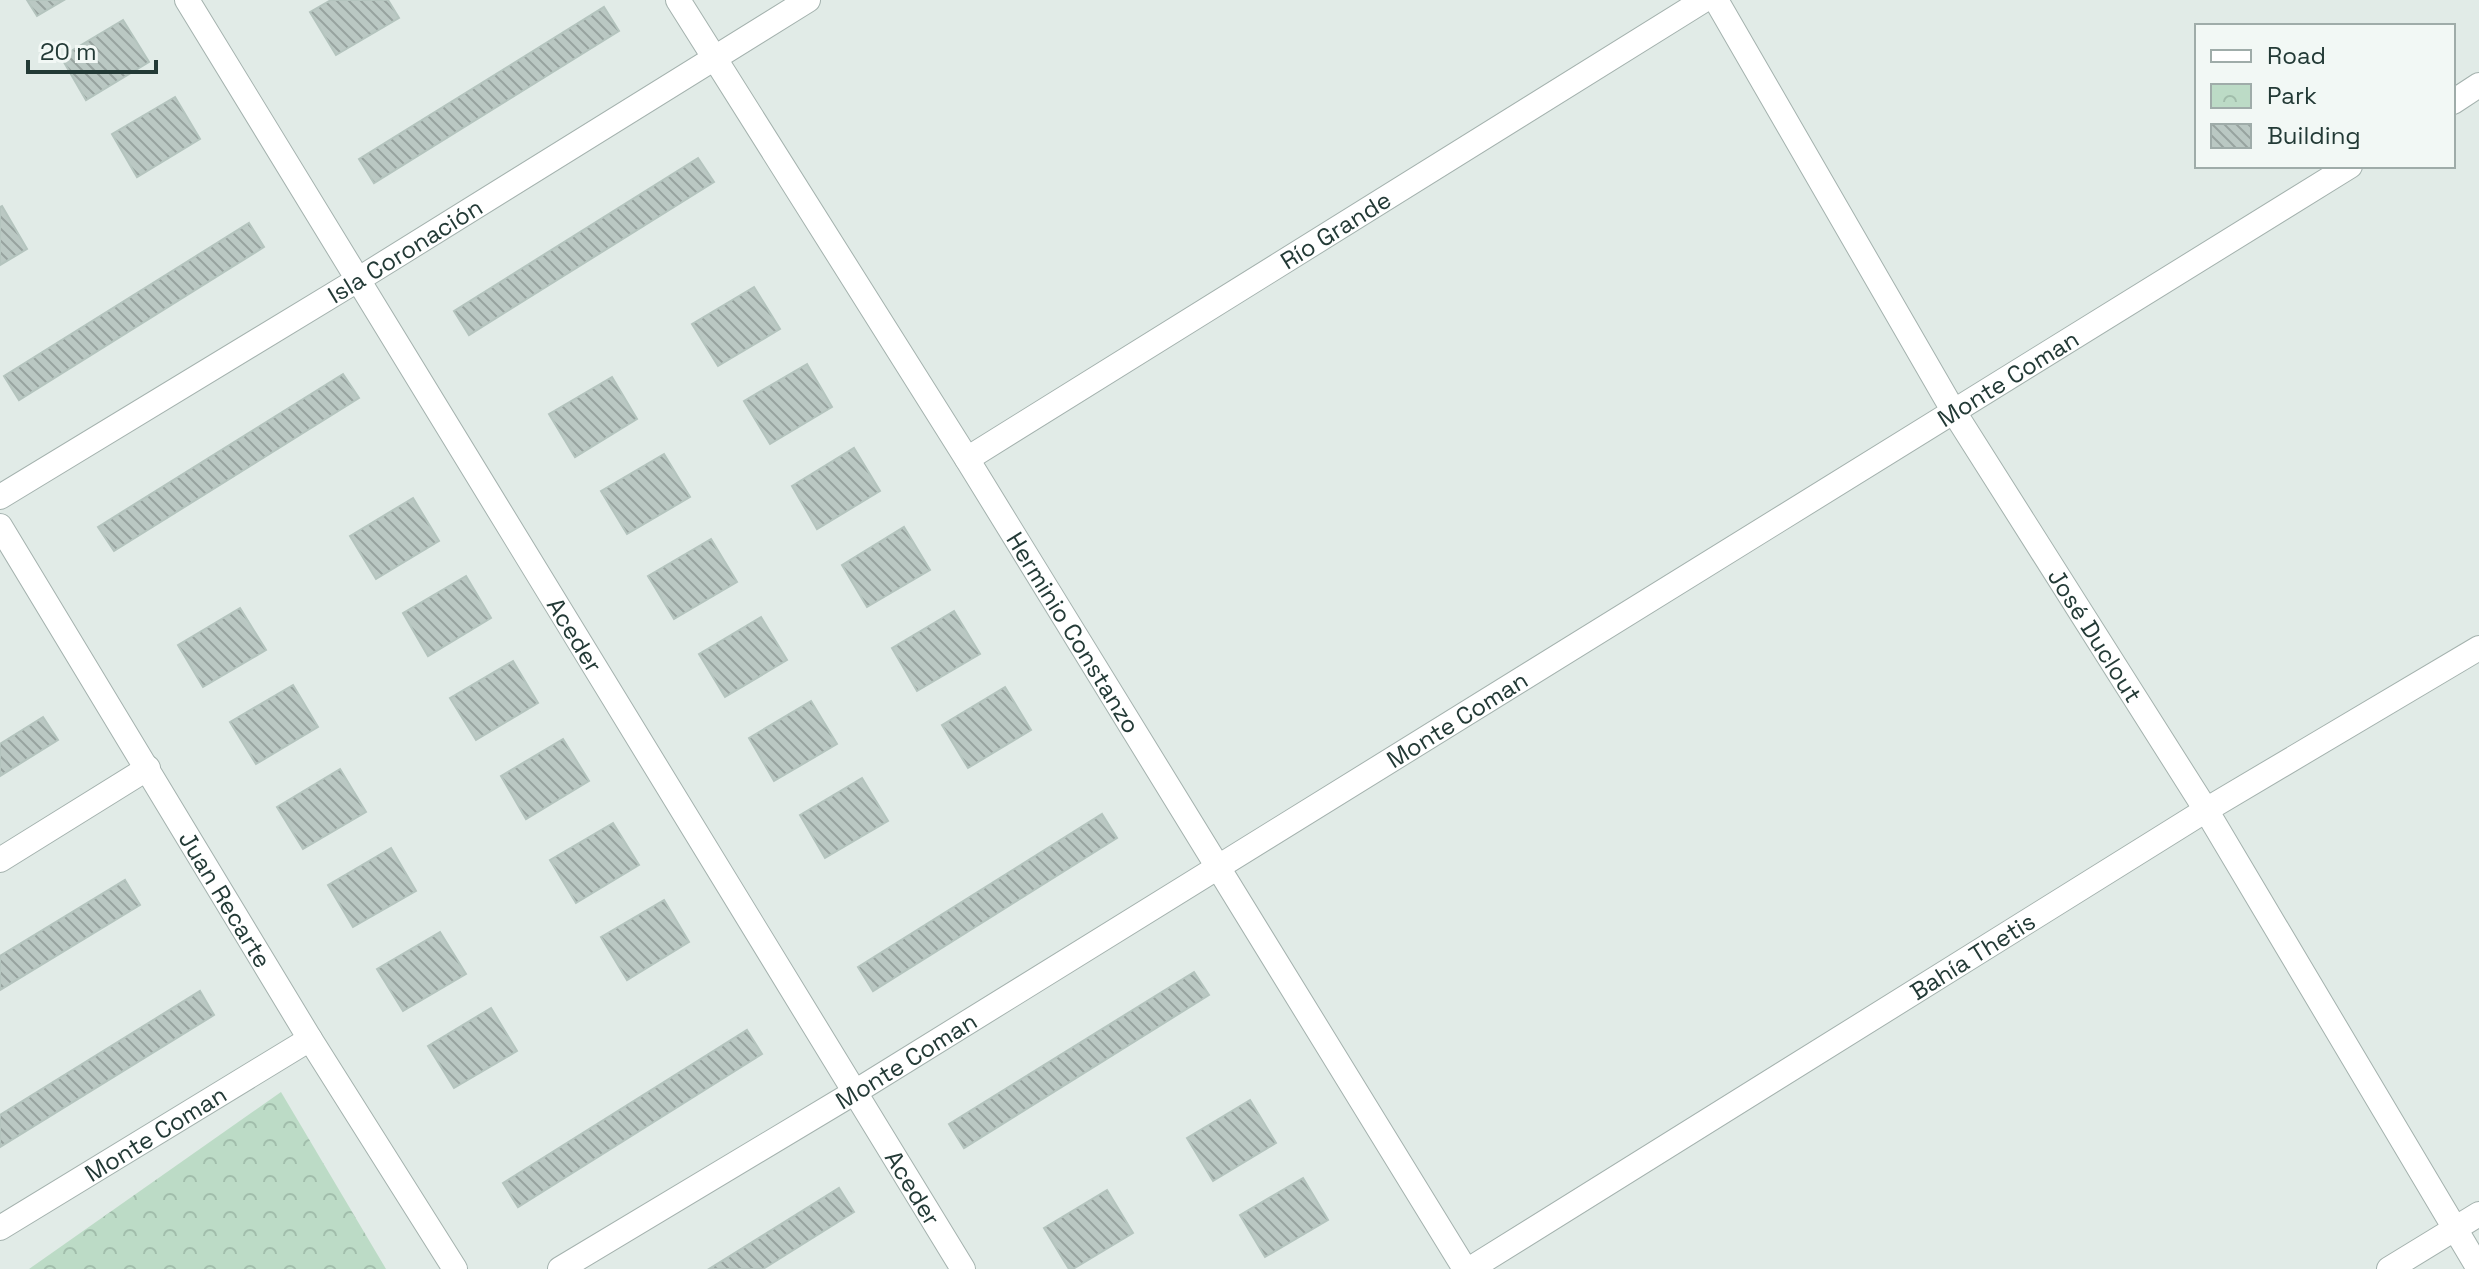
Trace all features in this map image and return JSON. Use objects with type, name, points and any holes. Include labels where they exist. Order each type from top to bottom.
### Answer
[{"type":"street","name":"Aceder","points":[[187,0],[963,1269]]},
{"type":"street","name":"Herminio Constanzo","points":[[678,0],[967,459],[1467,1269]]},
{"type":"street","name":"Isla Coronación","points":[[0,497],[359,279],[808,0]]},
{"type":"street","name":"Río Grande","points":[[967,459],[1704,0]]},
{"type":"street","name":"José Duclout","points":[[1716,0],[1954,412],[2206,810],[2479,1269]]},
{"type":"street","points":[[2455,101],[2479,85]]},
{"type":"street","name":"Monte Coman","points":[[560,1269],[855,1092],[2347,168]]},
{"type":"street","name":"Juan Recarte","points":[[0,526],[310,1039],[455,1269]]},
{"type":"street","name":"Bahía Thetis","points":[[1467,1269],[2206,810],[2479,648]]},
{"type":"street","points":[[0,860],[148,768]]},
{"type":"street","name":"Monte Coman","points":[[0,1228],[310,1039]]},
{"type":"street","points":[[2389,1269],[2479,1214]]},
{"type":"green space","points":[[281,1092],[386,1269],[29,1269]]},
{"type":"building","points":[[27,0],[64,0],[37,16]]},
{"type":"building","points":[[331,0],[388,0],[399,18],[336,55],[310,12]]},
{"type":"building","points":[[604,7],[619,31],[374,183],[359,159]]},
{"type":"building","points":[[123,20],[149,62],[86,100],[61,57]]},
{"type":"building","points":[[175,97],[200,139],[137,177],[112,134]]},
{"type":"building","points":[[698,158],[714,182],[469,335],[454,311]]},
{"type":"building","points":[[0,207],[27,249],[0,265]]},
{"type":"building","points":[[249,223],[264,247],[19,400],[4,376]]},
{"type":"building","points":[[754,287],[780,329],[718,366],[692,324]]},
{"type":"building","points":[[807,364],[832,407],[770,444],[744,401]]},
{"type":"building","points":[[343,374],[359,398],[114,551],[98,527]]},
{"type":"building","points":[[612,377],[637,419],[575,457],[549,414]]},
{"type":"building","points":[[854,448],[880,491],[817,529],[792,486]]},
{"type":"building","points":[[664,454],[690,497],[627,534],[601,491]]},
{"type":"building","points":[[413,498],[439,541],[376,579],[350,536]]},
{"type":"building","points":[[904,527],[930,570],[867,607],[842,565]]},
{"type":"building","points":[[711,539],[737,582],[674,619],[648,576]]},
{"type":"building","points":[[466,576],[491,618],[428,656],[403,613]]},
{"type":"building","points":[[240,608],[266,650],[203,687],[178,645]]},
{"type":"building","points":[[954,611],[980,654],[917,691],[892,648]]},
{"type":"building","points":[[761,617],[787,660],[725,697],[699,654]]},
{"type":"building","points":[[513,661],[538,703],[476,740],[450,698]]},
{"type":"building","points":[[293,685],[318,727],[256,764],[230,722]]},
{"type":"building","points":[[1005,687],[1031,730],[968,768],[942,725]]},
{"type":"building","points":[[811,701],[837,744],[774,781],[749,738]]},
{"type":"building","points":[[43,717],[58,740],[0,776],[0,744]]},
{"type":"building","points":[[563,739],[589,781],[526,819],[501,776]]},
{"type":"building","points":[[340,769],[366,812],[303,849],[277,807]]},
{"type":"building","points":[[862,778],[888,821],[825,858],[800,815]]},
{"type":"building","points":[[1102,814],[1117,838],[873,991],[858,967]]},
{"type":"building","points":[[613,823],[639,865],[576,903],[550,860]]},
{"type":"building","points":[[391,848],[416,891],[353,927],[328,885]]},
{"type":"building","points":[[125,880],[140,905],[0,990],[0,956]]},
{"type":"building","points":[[664,900],[689,942],[627,980],[601,937]]},
{"type":"building","points":[[440,932],[466,974],[403,1011],[377,969]]},
{"type":"building","points":[[1194,972],[1209,995],[964,1148],[949,1124]]},
{"type":"building","points":[[200,991],[214,1015],[0,1147],[0,1115]]},
{"type":"building","points":[[491,1008],[517,1051],[454,1088],[428,1046]]},
{"type":"building","points":[[747,1030],[762,1054],[518,1207],[503,1183]]},
{"type":"building","points":[[1250,1100],[1276,1143],[1213,1181],[1187,1138]]},
{"type":"building","points":[[1303,1178],[1328,1220],[1265,1257],[1240,1215]]},
{"type":"building","points":[[839,1188],[854,1212],[763,1269],[709,1269]]},
{"type":"building","points":[[1107,1190],[1133,1233],[1069,1269],[1044,1228]]}]
